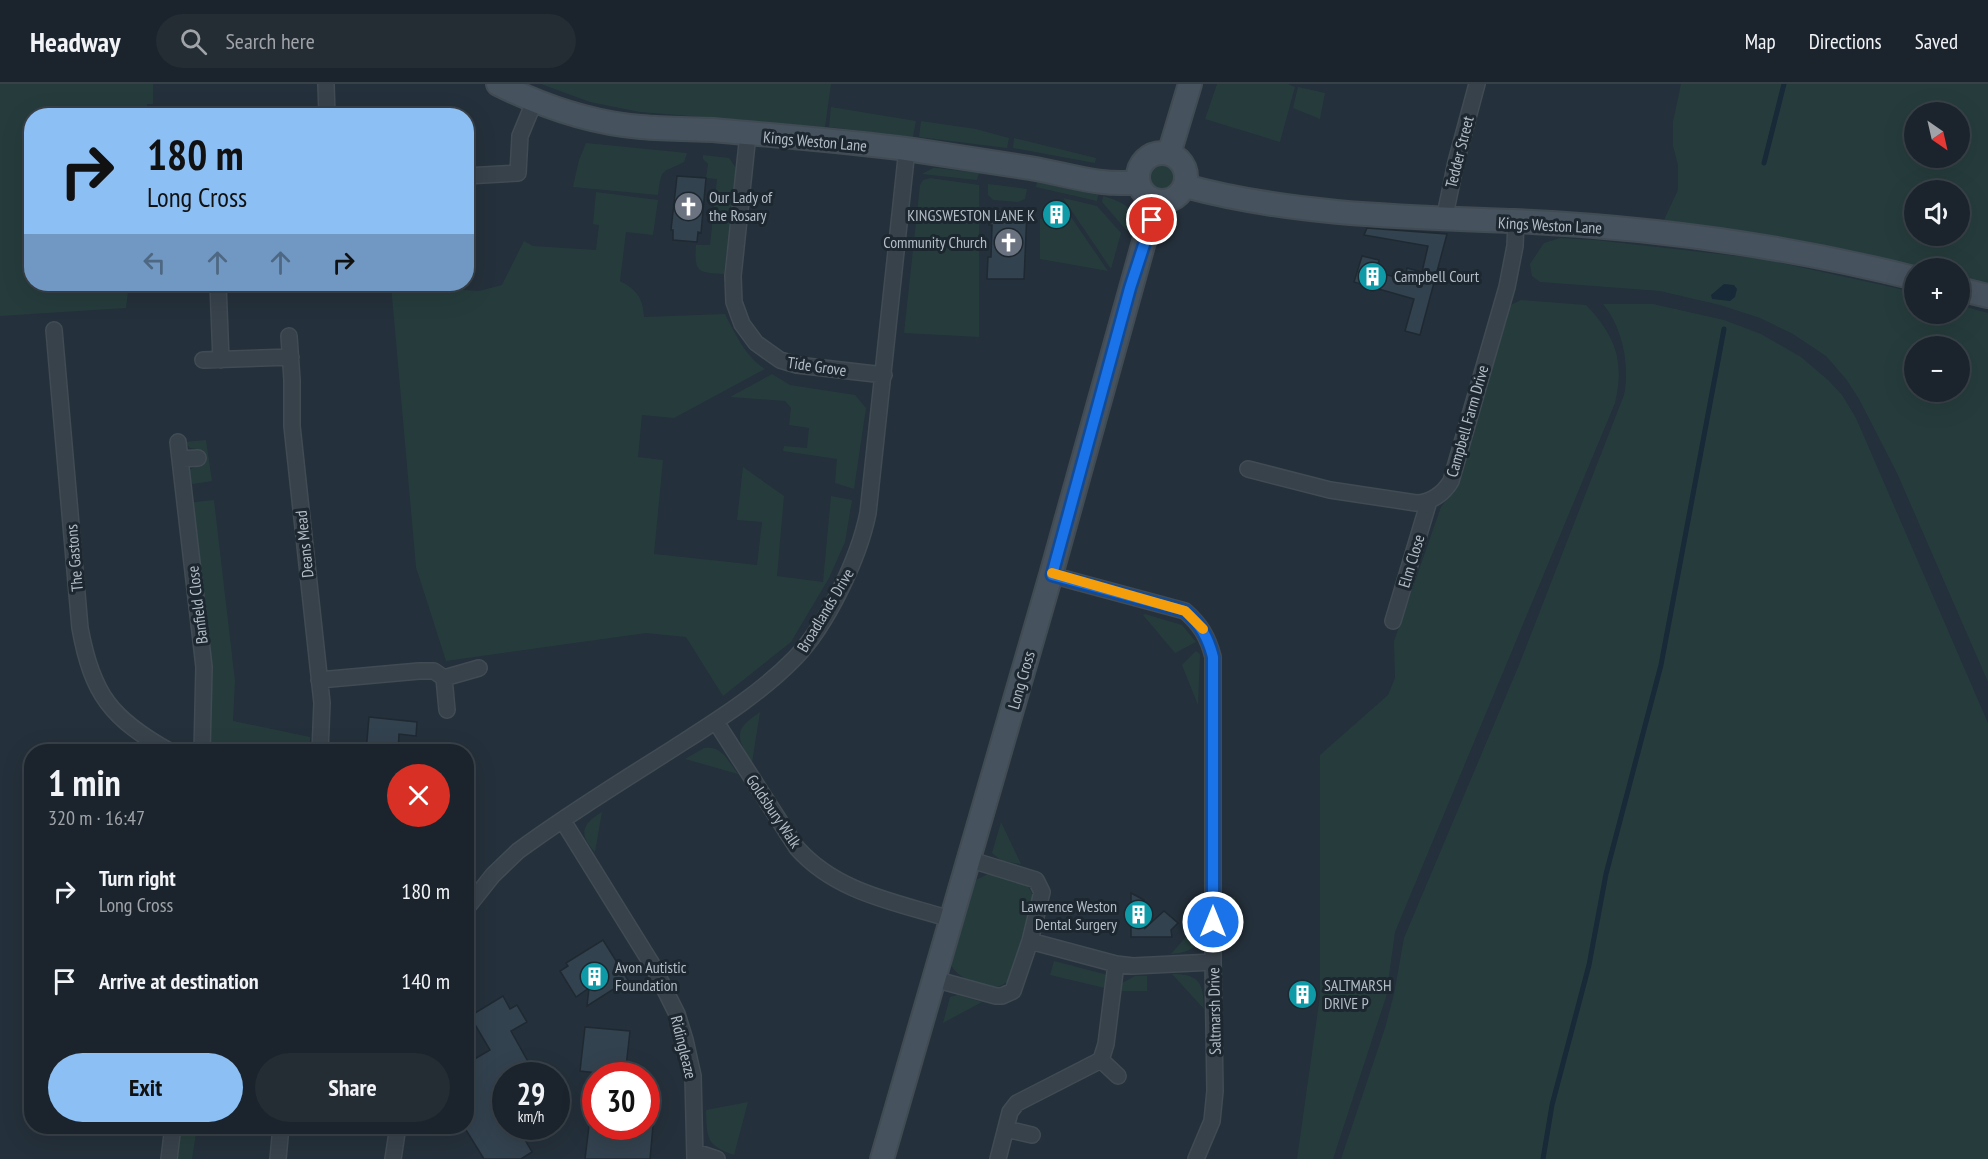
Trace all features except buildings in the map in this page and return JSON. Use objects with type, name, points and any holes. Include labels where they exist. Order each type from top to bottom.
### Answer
[{"type":"street","points":[[326,84],[327,108]]},
{"type":"street","name":"Kings Weston Lane","points":[[498,84],[534,102],[597,120],[639,127],[748,134],[907,149],[1083,179],[1123,184],[1138,182]]},
{"type":"street","points":[[1169,154],[1190,84]]},
{"type":"street","name":"Tedder Street","points":[[1444,219],[1456,162],[1477,84]]},
{"type":"street","points":[[474,176],[518,173],[520,136],[534,102]]},
{"type":"street","name":"Tide Grove","points":[[748,134],[733,276],[734,302],[742,324],[756,343],[780,360],[797,365],[884,375]]},
{"type":"street","name":"Broadlands Drive","points":[[474,899],[503,864],[528,844],[716,722],[767,683],[797,657],[831,607],[858,550],[868,513],[907,149]]},
{"type":"street","points":[[1155,154],[1169,154],[1182,163],[1185,170],[1185,186],[1175,198],[1159,202],[1145,195],[1138,182],[1137,174],[1143,161],[1155,154]]},
{"type":"street","name":"Kings Weston Lane","points":[[1185,186],[1242,200],[1356,213],[1516,221],[1692,235],[1789,250],[1904,275]]},
{"type":"street","name":"Long Cross","points":[[882,1159],[1052,575],[1136,268],[1159,202]]},
{"type":"street","name":"Campbell Farm Drive","points":[[1429,501],[1442,492],[1451,481],[1507,287],[1515,246],[1516,221]]},
{"type":"street","points":[[218,291],[221,360]]},
{"type":"street","points":[[1970,292],[1988,296]]},
{"type":"street","name":"The Gastons","points":[[54,330],[80,628],[88,666],[102,696],[117,714],[134,729],[157,744]]},
{"type":"street","name":"Deans Mead","points":[[289,336],[292,426],[319,680],[322,718],[320,744]]},
{"type":"street","points":[[203,360],[291,357]]},
{"type":"street","name":"Banfield Close","points":[[178,442],[204,666],[202,744]]},
{"type":"street","points":[[180,459],[198,458]]},
{"type":"street","points":[[1248,469],[1330,490],[1416,503],[1429,501]]},
{"type":"street","name":"Elm Close","points":[[1393,621],[1429,501]]},
{"type":"street","name":"Saltmarsh Drive","points":[[1052,575],[1185,611],[1196,620],[1209,641],[1213,657],[1214,1104],[1206,1138],[1196,1159]]},
{"type":"street","points":[[444,678],[479,668]]},
{"type":"street","points":[[319,680],[438,672],[444,678],[447,710]]},
{"type":"street","name":"Goldsbury Walk","points":[[716,722],[797,848],[814,865],[852,889],[950,919]]},
{"type":"street","name":"Ridingleaze","points":[[563,821],[644,950],[677,1014],[693,1076],[695,1156]]},
{"type":"street","points":[[934,979],[996,996],[1008,995],[1016,987],[1030,941],[1042,892],[1040,884],[1036,880],[968,859]]},
{"type":"street","points":[[1030,941],[1116,964],[1133,966],[1213,962]]},
{"type":"street","points":[[998,1159],[1011,1112],[1023,1098],[1098,1064],[1101,1060],[1106,1044],[1116,964]]},
{"type":"street","points":[[1101,1060],[1118,1076]]},
{"type":"street","points":[[1006,1129],[1032,1135]]},
{"type":"street","points":[[169,1159],[172,1134]]},
{"type":"street","points":[[278,1159],[280,1134]]},
{"type":"street","points":[[393,1159],[397,1134]]},
{"type":"street","points":[[695,1156],[717,1159]]},
{"type":"green space","points":[[0,84],[153,84],[153,104],[147,104],[147,108],[24,108],[24,291],[128,291],[126,308],[0,316]]},
{"type":"green space","points":[[541,84],[831,84],[825,127],[640,112],[590,102]]},
{"type":"green space","points":[[1217,84],[1288,84],[1295,87],[1280,142],[1205,119]]},
{"type":"green space","points":[[1681,84],[1988,84],[1988,287],[1970,283],[1970,258],[1904,258],[1904,266],[1663,222],[1678,190],[1678,165],[1673,146],[1673,122]]},
{"type":"green space","points":[[1298,87],[1325,93],[1320,119],[1293,108]]},
{"type":"green space","points":[[831,107],[916,121],[913,137],[829,127]]},
{"type":"green space","points":[[921,121],[976,129],[1009,138],[1007,148],[919,137]]},
{"type":"green space","points":[[1014,138],[1096,158],[1095,163],[1013,148]]},
{"type":"green space","points":[[586,143],[687,153],[684,162],[664,172],[658,195],[573,187],[579,160]]},
{"type":"green space","points":[[703,155],[729,158],[736,168],[724,274],[703,271],[697,266],[696,261],[696,245],[710,245],[717,179],[706,178],[708,164],[703,159]]},
{"type":"green space","points":[[1162,162],[1173,166],[1177,177],[1173,188],[1162,192],[1151,188],[1147,177],[1151,166]]},
{"type":"green space","points":[[933,168],[979,173],[977,180],[922,174]]},
{"type":"green space","points":[[930,178],[979,185],[979,337],[904,333],[920,185],[923,180]]},
{"type":"green space","points":[[1037,182],[1098,195],[1097,201],[1036,187]]},
{"type":"green space","points":[[988,184],[1027,189],[1025,199],[1018,202],[993,200],[988,195]]},
{"type":"green space","points":[[596,192],[658,200],[653,235],[626,232],[620,281],[638,295],[644,317],[725,314],[747,352],[765,369],[674,418],[642,415],[638,457],[663,460],[654,554],[757,565],[762,522],[737,520],[743,467],[784,496],[777,576],[823,582],[831,496],[852,500],[845,542],[829,578],[791,642],[723,696],[686,637],[646,633],[446,661],[416,567],[392,291],[479,291],[502,285],[524,241],[533,246],[596,250],[599,225],[593,224]]},
{"type":"green space","points":[[1103,196],[1128,207],[1134,217],[1134,232],[1126,230],[1102,202]]},
{"type":"green space","points":[[1063,198],[1097,206],[1121,233],[1111,269]]},
{"type":"green space","points":[[1060,201],[1108,271],[1040,259],[1040,219],[1058,219]]},
{"type":"green space","points":[[1560,238],[1595,240],[1763,259],[1904,290],[1904,324],[1970,324],[1970,308],[1988,313],[1988,682],[1897,473],[1859,399],[1846,379],[1826,356],[1793,334],[1760,318],[1720,305],[1660,291],[1540,282],[1532,276],[1530,264],[1544,243]]},
{"type":"green space","points":[[1521,300],[1586,305],[1604,327],[1615,350],[1619,374],[1615,403],[1395,932],[1386,997],[1333,1159],[1297,1159],[1320,996],[1320,755],[1388,695],[1395,678],[1394,641],[1441,507],[1458,484],[1507,307]]},
{"type":"green space","points":[[1603,304],[1653,304],[1724,320],[1761,334],[1801,357],[1828,380],[1842,395],[1856,418],[1988,723],[1988,1159],[1341,1159],[1385,1028],[1404,938],[1519,665],[1624,395],[1626,372],[1623,348],[1616,324]]},
{"type":"green space","points":[[772,374],[790,385],[855,395],[866,408],[854,489],[835,483],[837,459],[783,451],[784,446],[807,448],[809,428],[789,425],[791,408],[785,401],[730,397]]},
{"type":"green space","points":[[206,440],[212,481],[193,484],[189,481],[188,471],[204,461],[203,450],[190,448],[184,442]]},
{"type":"green space","points":[[214,500],[235,681],[233,721],[310,737],[310,744],[208,744],[211,679],[209,636],[191,505],[195,502]]},
{"type":"green space","points":[[1143,615],[1182,625],[1196,642],[1175,653]]},
{"type":"green space","points":[[1196,651],[1200,654],[1198,705],[1182,665]]},
{"type":"green space","points":[[760,712],[752,763],[740,740],[740,734],[745,724]]},
{"type":"green space","points":[[704,748],[720,751],[738,774],[685,759]]},
{"type":"green space","points":[[602,812],[595,852],[584,835],[590,821]]},
{"type":"green space","points":[[1001,822],[1021,864],[1002,861],[992,853]]},
{"type":"green space","points":[[990,873],[1027,885],[1033,895],[1012,974],[1009,981],[998,987],[977,983],[958,974],[950,962],[974,881]]},
{"type":"green space","points":[[1235,897],[1235,937],[1229,938],[1226,935],[1225,898]]},
{"type":"green space","points":[[1203,917],[1202,933],[1197,944],[1187,951],[1171,954]]},
{"type":"green space","points":[[1054,961],[1104,974],[1109,977],[1109,989],[1050,975]]},
{"type":"green space","points":[[1172,974],[1189,976],[1198,982],[1203,993],[1204,1009]]},
{"type":"green space","points":[[1135,976],[1147,976],[1147,991],[1119,991],[1122,983]]},
{"type":"green space","points":[[958,995],[982,1002],[943,1023],[950,997]]},
{"type":"green space","points":[[748,1102],[734,1155],[718,1148],[710,1140],[708,1134],[706,1110]]},
{"type":"green space","points":[[180,1134],[196,1134],[192,1159],[177,1159]]},
{"type":"water","points":[[1724,284],[1734,285],[1737,289],[1735,297],[1730,301],[1712,299],[1711,295]]},
{"type":"waterway","points":[[1764,163],[1784,84]]},
{"type":"waterway","points":[[1543,1159],[1552,1105],[1589,965],[1606,874],[1661,665],[1724,329]]},
{"type":"slow traffic","points":[[1052,573],[1052,575],[1185,611],[1203,629]]},
{"type":"place","name":"Our Lady of the Rosary","points":[[688,206]]},
{"type":"place","name":"KINGSWESTON LANE K","points":[[1056,215]]},
{"type":"place","name":"Community Church","points":[[1008,242]]},
{"type":"place","name":"Campbell Court","points":[[1373,276]]},
{"type":"place","name":"Lawrence Weston Dental Surgery","points":[[1138,915]]},
{"type":"place","name":"Avon Autistic Foundation","points":[[594,976]]},
{"type":"place","name":"SALTMARSH DRIVE P","points":[[1303,994]]},
{"type":"route","points":[[1152,220],[1130,288],[1052,575],[1185,611],[1196,620],[1209,641],[1213,657],[1213,922]]}]
